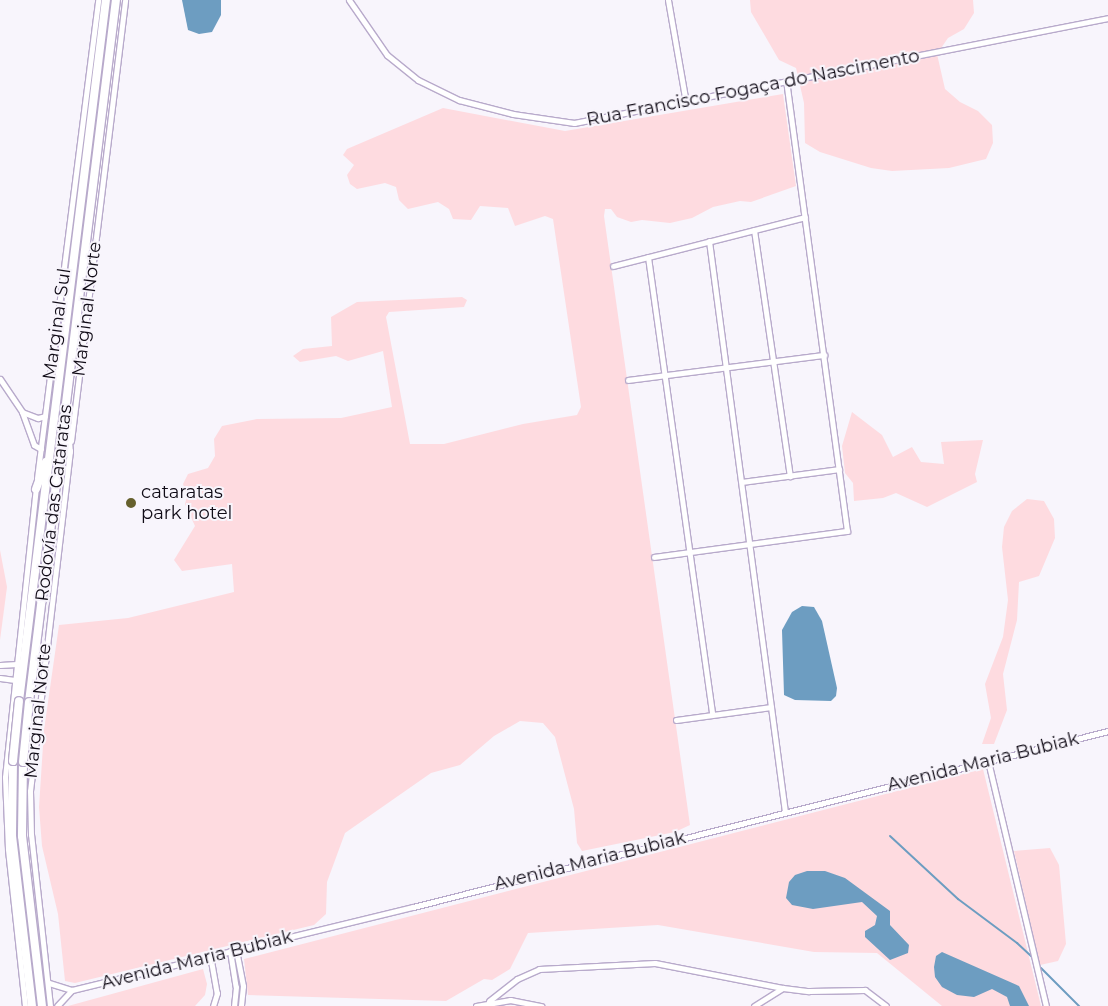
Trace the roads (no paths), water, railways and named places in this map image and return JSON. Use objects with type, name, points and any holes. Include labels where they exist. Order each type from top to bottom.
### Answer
[{"type":"highway","name":"Rodovía das Cataratas","points":[[32,1006],[12,836],[13,761],[106,0]]},
{"type":"highway","name":"Rodovía das Cataratas","points":[[42,1006],[22,836],[22,762],[116,0]]},
{"type":"highway","points":[[65,411],[69,452]]},
{"type":"highway","points":[[36,489],[51,451]]},
{"type":"street","name":"Marginal Sul","points":[[25,1006],[7,832],[7,749],[36,489],[98,0]]},
{"type":"street","name":"Marginal Norte","points":[[50,1006],[49,983],[31,835],[32,752],[125,0]]},
{"type":"street","points":[[668,0],[686,103]]},
{"type":"street","name":"Rua Francisco Fogaça do Nascimento","points":[[352,1],[388,54],[418,80],[459,100],[513,114],[574,123],[686,103],[1108,18]]},
{"type":"street","points":[[654,557],[848,531],[786,82]]},
{"type":"street","points":[[612,266],[804,217]]},
{"type":"street","points":[[754,230],[790,476]]},
{"type":"street","points":[[709,242],[785,812]]},
{"type":"street","points":[[648,257],[712,715]]},
{"type":"street","points":[[628,380],[824,355]]},
{"type":"street","points":[[0,379],[22,412],[34,445],[41,449]]},
{"type":"street","points":[[22,412],[38,418],[45,416]]},
{"type":"street","points":[[742,482],[839,469]]},
{"type":"street","points":[[0,665],[17,664]]},
{"type":"street","points":[[0,678],[15,680]]},
{"type":"street","points":[[676,720],[771,706]]},
{"type":"street","points":[[11,712],[36,716]]},
{"type":"street","name":"Avenida Maria Bubiak","points":[[72,990],[988,762],[1108,730]]},
{"type":"street","points":[[7,749],[32,752]]},
{"type":"street","points":[[988,762],[1046,1006]]},
{"type":"street","points":[[233,950],[236,987],[234,1006]]},
{"type":"street","points":[[233,950],[243,986],[241,1006]]},
{"type":"street","points":[[210,955],[217,993],[213,1006]]},
{"type":"street","points":[[490,1001],[517,979],[539,969],[638,963],[675,966],[783,988],[809,991],[861,989],[871,993],[886,1006]]},
{"type":"street","points":[[49,983],[72,990],[57,1006]]},
{"type":"street","points":[[754,1006],[783,988]]},
{"type":"street","points":[[476,1006],[490,1001],[518,1000],[541,1006]]},
{"type":"water","points":[[182,0],[221,0],[221,15],[212,32],[199,34],[188,30]]},
{"type":"water","points":[[802,606],[814,607],[822,621],[837,688],[836,696],[831,701],[795,700],[784,695],[782,630],[792,612]]},
{"type":"water","points":[[807,871],[825,871],[845,878],[890,911],[890,925],[909,945],[908,953],[890,960],[865,937],[865,931],[875,925],[877,916],[862,902],[813,909],[792,905],[786,898],[789,882],[795,875]]},
{"type":"water","points":[[942,952],[1019,986],[1029,1006],[1010,1006],[1007,997],[992,989],[974,997],[957,995],[942,987],[935,977],[934,967],[936,956]]},
{"type":"waterway","points":[[890,836],[958,899],[1017,943],[1032,957]]},
{"type":"waterway","points":[[1041,968],[1079,1006]]},
{"type":"place","name":"cataratas park hotel","points":[[131,503]]}]
